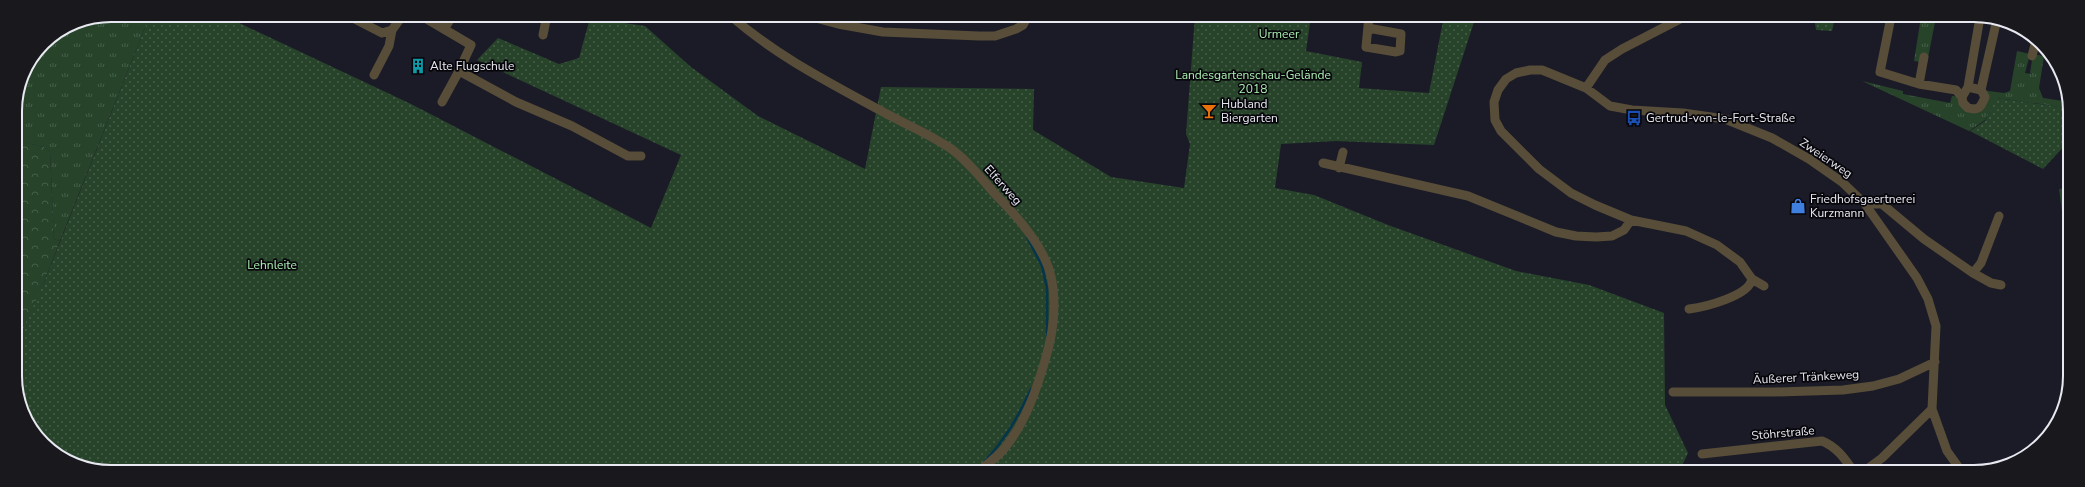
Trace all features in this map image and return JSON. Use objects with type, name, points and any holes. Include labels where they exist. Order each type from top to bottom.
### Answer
[{"type":"street","points":[[361,22],[382,33],[392,30]]},
{"type":"street","points":[[374,75],[389,46],[392,30],[398,22]]},
{"type":"street","points":[[433,22],[471,45],[442,102]]},
{"type":"street","points":[[445,28],[449,22]]},
{"type":"street","points":[[543,35],[546,22]]},
{"type":"street","name":"Elferweg","points":[[738,22],[750,33],[782,54],[950,149],[1001,200],[1026,229],[1044,257],[1051,278],[1054,317],[1051,340],[1038,385],[1018,428],[1004,449],[986,465]]},
{"type":"street","points":[[830,22],[883,32],[995,36],[1016,29],[1023,25],[1025,22]]},
{"type":"street","points":[[1368,22],[1368,28]]},
{"type":"street","points":[[1673,22],[1622,49],[1605,60],[1586,88],[1542,70],[1530,70],[1516,73],[1506,79],[1498,90],[1494,102],[1496,120],[1501,131],[1539,169],[1571,193],[1631,220],[1686,231],[1717,245],[1740,262],[1752,279],[1764,286]]},
{"type":"street","points":[[1890,22],[1880,72],[1919,84],[1956,90],[1962,97],[1963,103],[1968,108],[1977,109],[1982,106],[1985,97],[1981,90],[1996,25]]},
{"type":"street","points":[[1962,97],[1968,87],[1979,22]]},
{"type":"street","points":[[2032,56],[2035,46]]},
{"type":"street","points":[[1919,84],[1924,57]]},
{"type":"street","points":[[459,71],[516,102],[572,126],[628,156],[641,156]]},
{"type":"street","points":[[1968,87],[1981,90]]},
{"type":"street","name":"Zweierweg","points":[[1586,88],[1610,106],[1632,110],[1709,116],[1725,119],[1756,130],[1824,169],[1842,182],[1865,204],[1917,278],[1928,299],[1936,326],[1932,409]]},
{"type":"street","points":[[1339,168],[1342,152]]},
{"type":"street","points":[[1323,163],[1339,168],[1468,196],[1556,232],[1576,236],[1612,236],[1624,230],[1631,220]]},
{"type":"street","points":[[1865,204],[1876,203],[1890,210],[1924,239],[1973,273],[1991,283],[2002,285]]},
{"type":"street","points":[[1973,273],[1981,263],[1999,216]]},
{"type":"street","points":[[1689,309],[1701,308],[1720,302],[1748,289],[1752,279]]},
{"type":"street","name":"Äußerer Tränkeweg","points":[[1673,392],[1843,390],[1873,386],[1899,379],[1935,362]]},
{"type":"street","points":[[1872,465],[1882,458],[1932,409],[1948,451],[1957,465]]},
{"type":"street","name":"Stöhrstraße","points":[[1702,454],[1822,442],[1830,444],[1839,452],[1849,465]]},
{"type":"green space","points":[[105,22],[147,22],[60,241],[54,239],[50,152],[44,147],[27,143],[22,135],[22,105],[25,88],[31,71],[44,52],[66,34],[88,25]]},
{"type":"green space","name":"Lehnleite","points":[[147,22],[237,22],[411,104],[651,228],[681,155],[477,60],[498,38],[559,64],[579,58],[589,22],[618,22],[645,26],[691,67],[758,116],[865,169],[881,87],[1034,89],[1033,130],[1111,177],[1184,188],[1190,144],[1186,134],[1195,22],[1310,22],[1306,51],[1362,62],[1359,88],[1429,93],[1443,22],[1474,22],[1434,145],[1336,141],[1281,144],[1275,188],[1314,195],[1388,225],[1516,271],[1589,285],[1664,313],[1665,405],[1688,453],[1682,465],[105,465],[82,460],[57,447],[40,430],[34,421],[25,399],[22,382],[22,331],[43,285]]},
{"type":"green space","points":[[1815,22],[1834,22],[1832,31],[1816,30]]},
{"type":"green space","points":[[1920,22],[1935,22],[1927,63],[1914,61]]},
{"type":"green space","points":[[2017,51],[2030,54],[2025,73],[2032,74],[2030,73],[2033,54],[2044,56],[2039,88],[2043,98],[2062,101],[2063,107],[1998,98],[1985,120],[1969,131],[1862,81],[1903,91],[1903,94],[1950,103],[1952,96],[1962,97],[1963,103],[1982,106],[1981,90],[2004,93],[2010,91]]},
{"type":"green space","points":[[1997,98],[2063,107],[2063,147],[2043,169],[1970,131],[1985,121]]},
{"type":"green space","points":[[22,134],[27,143],[44,147],[50,152],[54,239],[60,241],[43,285],[22,369]]},
{"type":"green space","points":[[2059,189],[2063,189],[2063,219]]},
{"type":"waterway","points":[[1027,237],[1042,266],[1047,288],[1047,336]]},
{"type":"waterway","points":[[985,461],[1011,427],[1031,389]]},
{"type":"place","name":"Alte Flugschule","points":[[418,66]]},
{"type":"place","name":"Hubland Biergarten","points":[[1209,111]]},
{"type":"place","name":"Gertrud-von-le-Fort-Straße","points":[[1634,118]]},
{"type":"place","name":"Friedhofsgaertnerei Kurzmann","points":[[1798,206]]},
{"type":"park label","name":"Urmeer","points":[[1279,34]]},
{"type":"park label","name":"Landesgartenschau-Gelände 2018","points":[[1253,82]]}]
